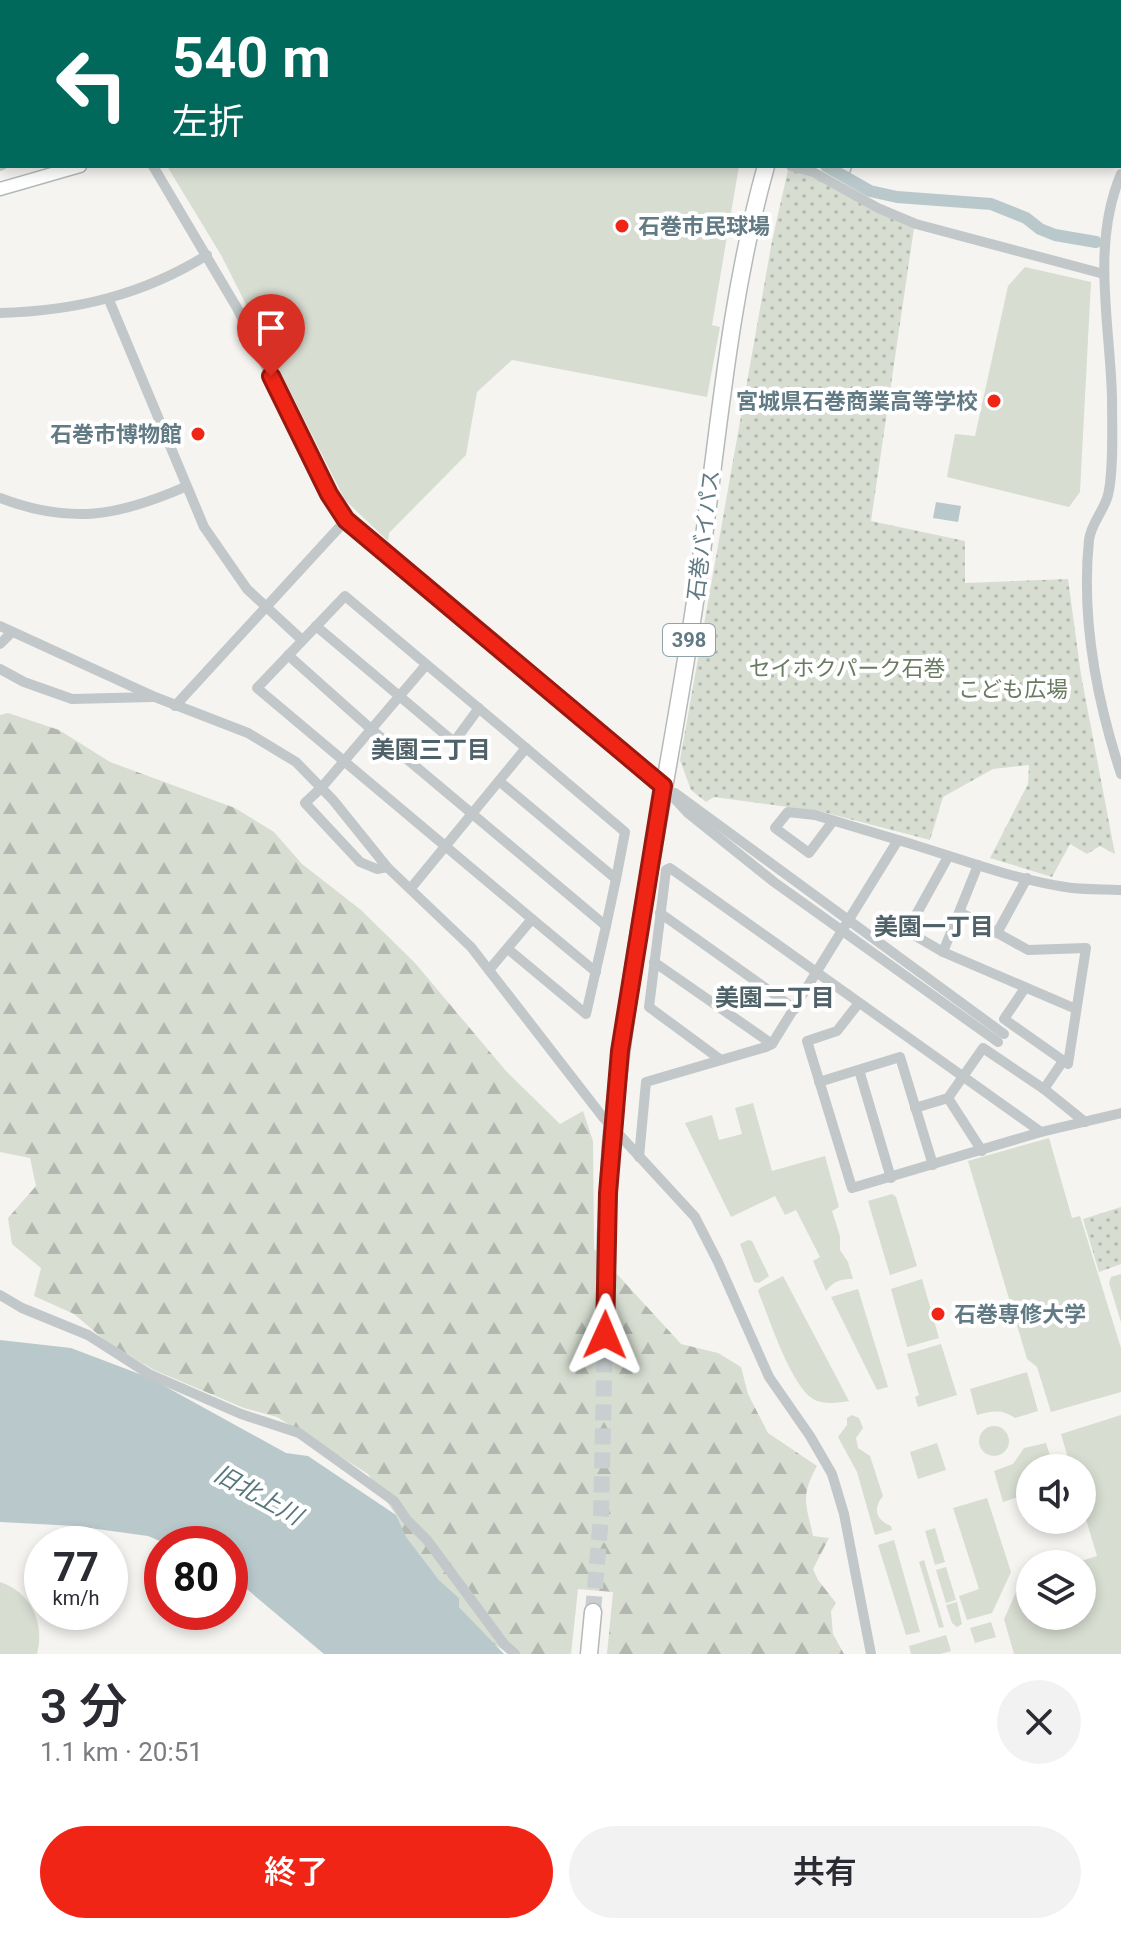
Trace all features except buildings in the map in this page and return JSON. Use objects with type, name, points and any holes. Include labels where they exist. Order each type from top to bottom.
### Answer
[{"type":"highway","name":"石巻バイパス","points":[[605,1335],[611,1144],[631,975],[696,598],[719,413],[752,223],[766,168]]},
{"type":"highway","points":[[589,1654],[593,1612]]},
{"type":"main road","points":[[0,189],[73,168]]},
{"type":"street","points":[[154,168],[244,320],[329,494],[346,520],[663,786],[688,813],[843,933],[1004,1033],[1068,1064],[1086,948],[1028,950],[960,912]]},
{"type":"street","points":[[798,168],[813,172],[878,208],[916,224],[1104,274]]},
{"type":"street","points":[[1121,174],[1110,199],[1104,274],[1110,373],[1109,490],[1089,539],[1089,604],[1099,695],[1121,774]]},
{"type":"street","points":[[0,313],[56,310],[109,300],[159,280],[207,255]]},
{"type":"street","points":[[109,300],[204,527],[247,589],[302,640]]},
{"type":"street","points":[[0,498],[37,510],[84,514],[137,507],[185,487]]},
{"type":"street","points":[[175,706],[346,520]]},
{"type":"street","points":[[508,949],[586,1014],[596,972],[606,926],[625,832],[345,596],[257,688],[596,972]]},
{"type":"street","points":[[0,626],[175,706],[266,742],[296,762],[322,787],[387,867],[451,926],[489,970],[602,1116],[695,1217],[769,1377],[832,1474],[844,1514],[871,1654]]},
{"type":"street","points":[[316,626],[454,742],[479,708]]},
{"type":"street","points":[[0,644],[12,632]]},
{"type":"street","points":[[288,655],[371,729],[606,926]]},
{"type":"street","points":[[387,867],[377,869],[360,862],[305,803],[426,665]]},
{"type":"street","points":[[0,669],[24,682],[72,699],[155,697]]},
{"type":"street","points":[[112,698],[119,681]]},
{"type":"street","points":[[411,888],[526,748]]},
{"type":"street","points":[[499,781],[616,879]]},
{"type":"street","points":[[663,786],[1004,1033]]},
{"type":"street","points":[[833,821],[809,853],[775,828],[788,812],[815,815],[1027,878],[1066,887],[1121,890]]},
{"type":"street","points":[[639,1157],[646,1082],[772,1044],[898,840]]},
{"type":"street","points":[[948,857],[907,931],[943,952],[1076,1009]]},
{"type":"street","points":[[943,952],[978,865]]},
{"type":"street","points":[[721,1060],[649,1007],[666,870],[670,868],[1041,1132]]},
{"type":"street","points":[[997,933],[1027,878]]},
{"type":"street","points":[[660,913],[795,1009]]},
{"type":"street","points":[[489,970],[532,919]]},
{"type":"street","points":[[654,962],[772,1044]]},
{"type":"street","points":[[991,1052],[1004,1033],[1004,1019],[1025,988]]},
{"type":"street","points":[[858,1004],[837,1031],[807,1041],[852,1188],[1041,1132],[1121,1113]]},
{"type":"street","points":[[915,1108],[948,1098],[983,1048],[1044,1089],[1085,1122]]},
{"type":"street","points":[[819,1082],[900,1057],[933,1165]]},
{"type":"street","points":[[1044,1089],[1063,1061]]},
{"type":"street","points":[[859,1070],[891,1178]]},
{"type":"street","points":[[948,1098],[982,1151]]},
{"type":"street","points":[[0,1295],[22,1308],[99,1341],[149,1374],[241,1414],[299,1433],[373,1484],[394,1501],[427,1540],[504,1644],[515,1654]]},
{"type":"green space","points":[[168,168],[739,168],[712,325],[720,327],[707,397],[512,360],[477,392],[466,455],[389,533],[388,541],[345,500],[221,255]]},
{"type":"green space","name":"セイホクパーク石巻","points":[[788,170],[810,176],[914,228],[871,521],[965,541],[965,583],[1068,579],[1081,675],[1115,854],[1100,846],[1087,854],[1070,844],[1052,877],[990,858],[1028,784],[1029,765],[993,769],[943,797],[930,840],[819,811],[714,797],[706,802],[691,790],[680,760],[772,241]]},
{"type":"green space","points":[[1025,267],[1091,282],[1080,492],[1069,507],[947,477],[955,434],[975,436],[1008,286]]},
{"type":"green space","points":[[8,713],[59,730],[110,762],[235,808],[274,832],[302,864],[361,910],[415,963],[506,1071],[560,1124],[583,1111],[593,1141],[594,1249],[681,1344],[718,1353],[741,1367],[748,1394],[768,1433],[817,1466],[806,1493],[807,1508],[813,1536],[829,1538],[813,1569],[836,1603],[831,1611],[833,1634],[844,1654],[607,1654],[613,1592],[578,1589],[571,1654],[510,1654],[492,1643],[459,1607],[459,1598],[439,1580],[405,1537],[396,1515],[368,1474],[277,1417],[244,1408],[154,1370],[107,1342],[74,1314],[34,1296],[41,1268],[12,1244],[8,1218],[36,1186],[30,1158],[0,1152],[0,715]]},
{"type":"green space","points":[[753,1103],[772,1171],[825,1156],[839,1207],[832,1211],[840,1236],[840,1250],[853,1279],[838,1281],[826,1291],[813,1261],[820,1257],[796,1210],[785,1215],[775,1196],[731,1217],[685,1123],[712,1115],[719,1140],[742,1134],[735,1108]]},
{"type":"green space","points":[[1049,1138],[1072,1218],[1080,1216],[1121,1348],[1121,1392],[1051,1412],[1037,1367],[1027,1359],[968,1161]]},
{"type":"green space","points":[[892,1194],[896,1197],[917,1266],[890,1275],[868,1201]]},
{"type":"green space","points":[[1121,1207],[1121,1264],[1099,1272],[1083,1219]]},
{"type":"green space","points":[[752,1241],[769,1276],[759,1283],[754,1282],[740,1244]]},
{"type":"green space","points":[[1121,1274],[1121,1322],[1109,1283],[1111,1277]]},
{"type":"green space","points":[[783,1276],[849,1401],[817,1401],[808,1395],[790,1369],[758,1291]]},
{"type":"green space","points":[[922,1279],[939,1338],[907,1347],[891,1289]]},
{"type":"green space","points":[[858,1289],[888,1387],[877,1390],[831,1297]]},
{"type":"green space","points":[[941,1344],[957,1395],[918,1407],[915,1397],[919,1395],[907,1354]]},
{"type":"green space","points":[[1027,1372],[1038,1411],[1015,1418],[997,1412],[977,1415],[970,1389]]},
{"type":"green space","points":[[852,1415],[859,1418],[863,1428],[856,1438],[858,1448],[870,1456],[883,1496],[877,1513],[892,1530],[875,1535],[857,1472],[838,1437],[847,1425],[847,1418]]},
{"type":"green space","points":[[1121,1415],[1121,1654],[1014,1654],[1004,1619],[1016,1592],[1016,1630],[1096,1630],[1097,1556],[1090,1534],[1096,1534],[1096,1454],[1067,1454],[1061,1434]]},
{"type":"green space","points":[[994,1426],[1005,1430],[1009,1441],[1005,1452],[994,1456],[983,1452],[979,1441],[983,1430]]},
{"type":"green space","points":[[937,1443],[946,1470],[918,1479],[910,1452]]},
{"type":"green space","points":[[1046,1443],[1050,1454],[1020,1454],[1024,1448]]},
{"type":"green space","points":[[1016,1460],[1016,1498],[1003,1502],[994,1471],[1013,1464]]},
{"type":"green space","points":[[987,1498],[1011,1572],[992,1613],[967,1620],[959,1596],[979,1589],[953,1508]]},
{"type":"green space","points":[[935,1528],[945,1562],[935,1565],[925,1531]]},
{"type":"green space","points":[[894,1540],[920,1632],[906,1635],[878,1545]]},
{"type":"green space","points":[[924,1560],[944,1627],[939,1628],[919,1562]]},
{"type":"green space","points":[[946,1567],[956,1600],[946,1603],[936,1570]]},
{"type":"green space","points":[[0,1582],[24,1598],[24,1630],[39,1630],[39,1642],[37,1654],[0,1654]]},
{"type":"green space","points":[[957,1602],[962,1624],[957,1627],[952,1623],[946,1605]]},
{"type":"green space","points":[[991,1622],[996,1637],[975,1643],[970,1628]]},
{"type":"green space","points":[[946,1635],[951,1651],[911,1654],[909,1646]]},
{"type":"water","points":[[936,502],[961,506],[958,522],[933,518]]},
{"type":"water","name":"旧北上川","points":[[0,1340],[71,1348],[150,1378],[286,1453],[308,1456],[396,1515],[406,1537],[439,1580],[459,1598],[459,1607],[504,1654],[324,1654],[248,1590],[248,1526],[144,1526],[144,1535],[128,1533],[128,1526],[0,1522]]},
{"type":"waterway","points":[[830,168],[870,191],[897,197],[991,204],[1026,218],[1040,229],[1055,235],[1096,242]]},
{"type":"waterway","points":[[848,178],[851,168]]},
{"type":"tunnel","points":[[593,1612],[601,1516],[605,1335]]},
{"type":"place","name":"石巻市民球場","points":[[622,226]]},
{"type":"place","name":"宮城県石巻商業高等学校","points":[[994,401]]},
{"type":"place","name":"石巻市博物館","points":[[198,434]]},
{"type":"place","name":"石巻専修大学","points":[[938,1314]]},
{"type":"district","name":"美園三丁目","points":[[431,750]]},
{"type":"district","name":"美園一丁目","points":[[934,927]]},
{"type":"district","name":"美園二丁目","points":[[775,998]]},
{"type":"route","points":[[271,376],[329,494],[346,520],[663,786],[620,1051],[608,1193],[605,1335]]},
{"type":"park label","name":"こども広場","points":[[1013,689]]}]
